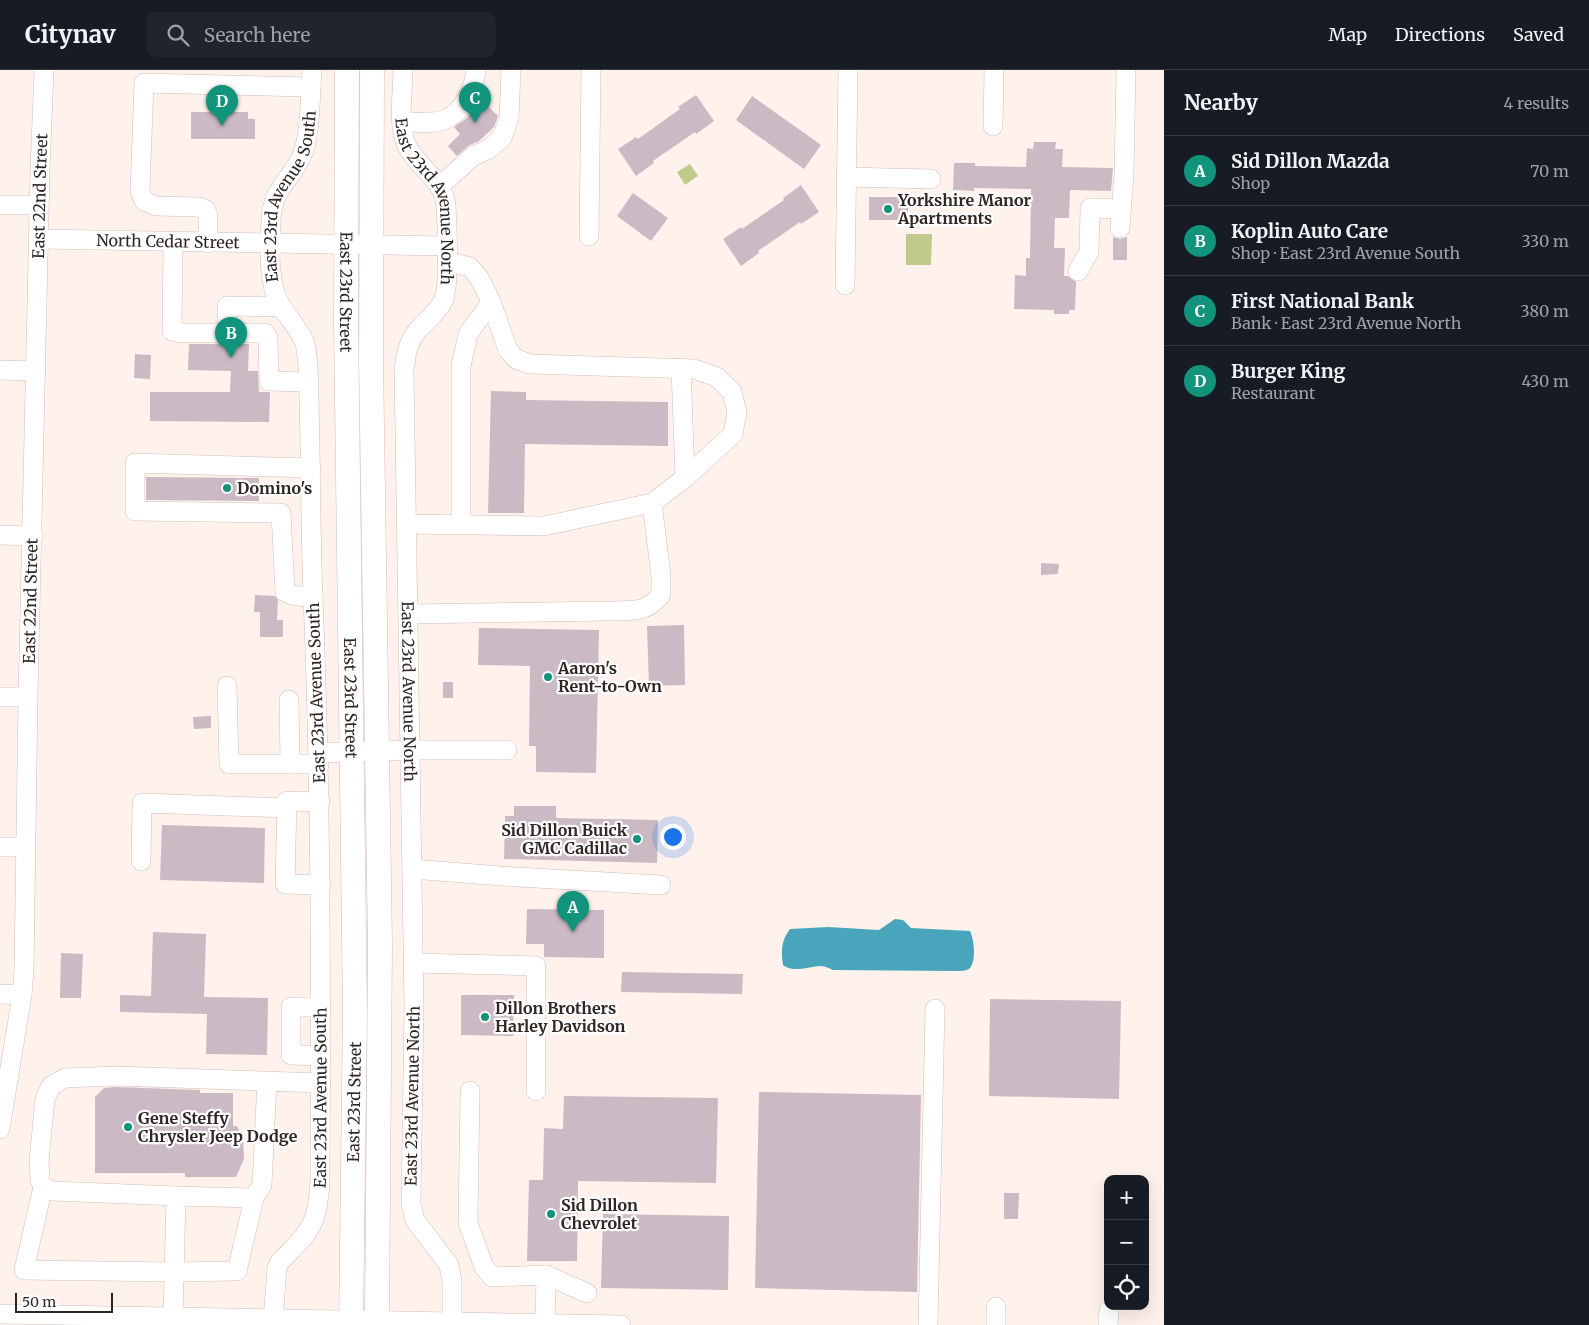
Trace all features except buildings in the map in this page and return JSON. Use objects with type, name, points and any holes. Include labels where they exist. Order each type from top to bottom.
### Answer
[{"type":"main road","name":"East 23rd Street","points":[[347,70],[345,245],[355,1012],[351,1323]]},
{"type":"main road","name":"East 23rd Street","points":[[372,70],[370,245],[380,1045],[377,1323]]},
{"type":"street","name":"East 22nd Street","points":[[0,1130],[22,995],[24,969],[28,697],[39,205],[44,70]]},
{"type":"street","name":"East 23rd Avenue North","points":[[403,70],[402,122],[408,148],[440,186],[446,204],[447,279],[444,299],[411,340],[404,369],[414,963],[411,1203],[415,1220],[449,1265],[452,1281],[452,1324]]},
{"type":"street","points":[[402,122],[432,122],[447,119],[462,106],[474,84],[476,70]]},
{"type":"street","points":[[440,186],[473,156],[487,150],[502,138],[509,118],[511,70]]},
{"type":"street","points":[[589,236],[591,70]]},
{"type":"street","points":[[845,285],[848,70]]},
{"type":"street","points":[[993,126],[994,70]]},
{"type":"street","points":[[1120,228],[1124,174],[1126,70]]},
{"type":"street","points":[[208,243],[208,216],[206,210],[199,207],[156,206],[144,201],[140,191],[144,84],[149,77],[311,78]]},
{"type":"street","name":"East 23rd Avenue South","points":[[274,1320],[277,1268],[279,1263],[310,1229],[317,1213],[320,1182],[320,802],[308,382],[304,342],[275,294],[271,244],[271,218],[275,196],[295,167],[304,146],[311,78]]},
{"type":"street","points":[[846,177],[931,178]]},
{"type":"street","points":[[0,205],[39,205]]},
{"type":"street","points":[[1078,271],[1089,252],[1090,208],[1120,208]]},
{"type":"street","name":"North Cedar Street","points":[[39,239],[370,245],[446,253],[470,267],[480,279],[491,302],[508,350],[516,359],[530,364],[694,369],[717,377],[732,392],[737,412],[733,434],[685,478],[652,503]]},
{"type":"street","points":[[173,242],[172,331],[181,333],[265,333],[268,338],[269,381],[308,382]]},
{"type":"street","points":[[461,525],[461,366],[468,334],[491,302]]},
{"type":"street","points":[[227,333],[227,306],[282,307]]},
{"type":"street","points":[[681,368],[685,478]]},
{"type":"street","points":[[0,370],[36,371]]},
{"type":"street","points":[[311,468],[135,463],[135,511],[281,513],[285,592],[313,598]]},
{"type":"street","points":[[407,524],[544,526],[652,503],[661,576],[661,595],[652,606],[638,610],[408,614]]},
{"type":"street","points":[[0,535],[32,536]]},
{"type":"street","points":[[227,686],[229,764],[290,764],[352,752],[507,750]]},
{"type":"street","points":[[0,697],[28,697]]},
{"type":"street","points":[[289,700],[290,764]]},
{"type":"street","points":[[320,802],[287,801],[285,884],[321,885]]},
{"type":"street","points":[[140,861],[142,804],[286,808]]},
{"type":"street","points":[[0,847],[25,847]]},
{"type":"street","points":[[412,869],[661,885]]},
{"type":"street","points":[[414,963],[536,966],[536,1091]]},
{"type":"street","points":[[0,994],[22,995]]},
{"type":"street","points":[[321,1007],[291,1007],[291,1055],[321,1056]]},
{"type":"street","points":[[928,1325],[935,1009]]},
{"type":"street","points":[[267,1081],[262,1185],[254,1198],[237,1271],[24,1270],[43,1188],[40,1180],[39,1161],[45,1099],[51,1086],[65,1078],[116,1076],[267,1081],[321,1083]]},
{"type":"street","points":[[470,1091],[468,1223],[484,1267],[492,1277],[546,1275],[587,1293]]},
{"type":"street","points":[[43,1188],[53,1191],[254,1198]]},
{"type":"street","points":[[172,1318],[176,1196]]},
{"type":"street","points":[[545,1324],[546,1275]]},
{"type":"street","points":[[0,1314],[351,1323],[621,1325]]},
{"type":"green space","points":[[690,164],[698,176],[685,185],[677,172]]},
{"type":"green space","points":[[906,234],[932,234],[931,265],[906,265]]},
{"type":"water","points":[[895,919],[903,920],[911,928],[970,931],[974,950],[972,966],[969,969],[960,971],[833,970],[820,966],[792,969],[783,965],[782,946],[790,929],[828,927],[879,930]]},
{"type":"place","name":"First National Bank","points":[[475,123]]},
{"type":"place","name":"Burger King","points":[[222,126]]},
{"type":"place","name":"Yorkshire Manor Apartments","points":[[888,209]]},
{"type":"place","name":"Koplin Auto Care","points":[[231,358]]},
{"type":"place","name":"Domino's","points":[[227,488]]},
{"type":"place","name":"Aaron's Rent-to-Own","points":[[548,677]]},
{"type":"place","name":"Sid Dillon Buick GMC Cadillac","points":[[637,839]]},
{"type":"place","name":"Sid Dillon Mazda","points":[[573,932]]},
{"type":"place","name":"Dillon Brothers Harley Davidson","points":[[485,1017]]},
{"type":"place","name":"Gene Steffy Chrysler Jeep Dodge","points":[[128,1127]]},
{"type":"place","name":"Sid Dillon Chevrolet","points":[[551,1214]]}]
